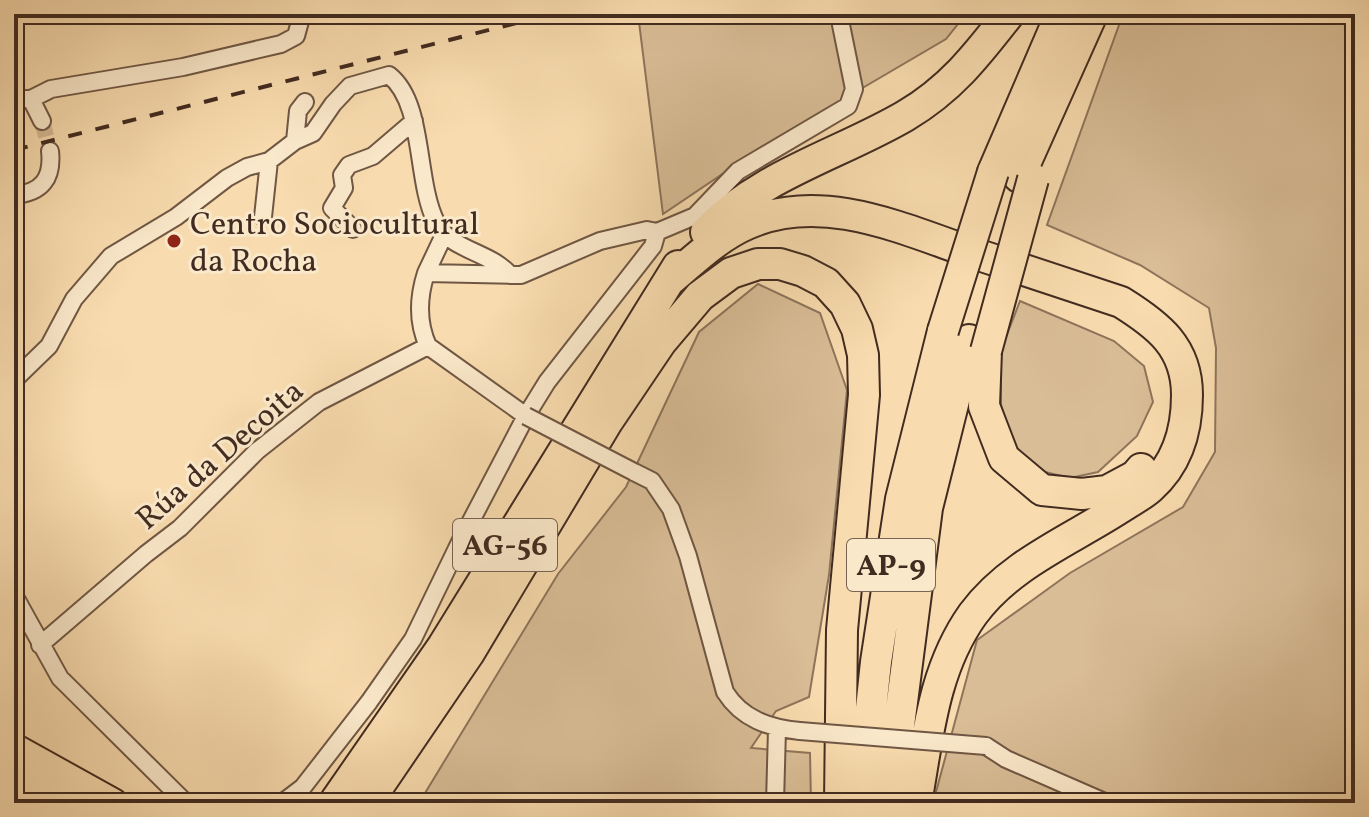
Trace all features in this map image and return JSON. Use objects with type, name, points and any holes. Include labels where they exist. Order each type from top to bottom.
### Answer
[{"type":"highway","points":[[669,281],[687,252],[739,204],[787,175],[907,115],[960,75],[1009,14]]},
{"type":"highway","name":"AP-9","points":[[889,803],[927,508],[966,341],[1061,14]]},
{"type":"highway","name":"AP-9","points":[[1015,176],[1092,14]]},
{"type":"highway","points":[[607,422],[625,385],[677,303],[717,258],[746,242],[810,226],[859,232],[1112,312],[1143,334],[1166,371],[1172,403],[1170,427],[1160,447],[1135,476],[1107,491],[1082,494],[1042,490],[1004,458],[984,406],[966,341],[1015,176]]},
{"type":"highway","points":[[669,281],[721,238],[747,223],[777,214],[808,211],[864,216],[1121,302],[1154,323],[1173,345],[1187,386],[1187,415],[1184,435],[1171,463],[1151,488],[1035,558],[1001,584],[975,612],[951,649],[936,691],[916,803]]},
{"type":"highway","points":[[607,422],[679,320],[700,296],[731,273],[758,264],[780,264],[826,283],[845,304],[857,329],[863,355],[864,395],[842,630],[840,803]]},
{"type":"highway","name":"AG-56","points":[[334,803],[443,646],[669,281]]},
{"type":"highway","name":"AP-9","points":[[861,803],[876,662],[901,499],[966,341]]},
{"type":"highway","name":"AG-56","points":[[367,803],[469,653],[607,422]]},
{"type":"highway","points":[[14,748],[113,803]]},
{"type":"street","points":[[42,121],[23,99],[71,84],[183,67],[281,44],[296,36],[302,14]]},
{"type":"street","points":[[426,273],[521,275],[600,241],[647,230],[657,232],[695,216],[738,171],[848,106],[854,89],[841,25],[843,14]]},
{"type":"street","points":[[14,380],[49,346],[74,299],[111,256],[176,217],[227,178],[247,167],[269,161],[295,141],[313,133],[350,86],[389,75],[400,86],[414,121],[429,203],[444,235],[500,264],[510,275]]},
{"type":"street","points":[[295,141],[298,111],[305,102]]},
{"type":"street","points":[[353,229],[332,208],[344,188],[342,175],[349,165],[373,156],[414,121]]},
{"type":"street","points":[[14,195],[26,194],[44,184],[51,170],[50,151]]},
{"type":"street","points":[[263,217],[269,161]]},
{"type":"street","points":[[282,803],[303,787],[413,639],[526,416],[547,382],[653,246],[657,232]]},
{"type":"street","points":[[444,235],[419,293],[422,334],[428,346],[526,416],[652,481],[671,509],[688,556],[725,692],[733,706],[760,723],[777,729],[986,746],[1006,759],[1107,803]]},
{"type":"street","name":"Rúa da Decoita","points":[[40,645],[180,528],[257,451],[319,402],[428,346]]},
{"type":"street","points":[[14,595],[60,678],[186,803]]},
{"type":"street","points":[[775,803],[777,729]]},
{"type":"shaded area","points":[[638,14],[966,14],[946,39],[767,144],[663,214]]},
{"type":"shaded area","points":[[1123,14],[1355,14],[1355,803],[933,803],[977,640],[1070,573],[1183,507],[1215,452],[1216,348],[1209,308],[1140,265],[1047,225]]},
{"type":"shaded area","points":[[758,284],[820,313],[847,390],[829,575],[809,697],[776,711],[751,748],[810,753],[811,803],[419,803],[558,574],[626,487],[699,332]]},
{"type":"shaded area","points":[[1020,301],[1114,341],[1144,366],[1153,402],[1137,436],[1098,472],[1070,478],[1041,471],[1015,448],[1001,405],[1001,350]]},
{"type":"tunnel","points":[[42,121],[50,151]]},
{"type":"railway","points":[[14,150],[552,14]]},
{"type":"place","name":"Centro Sociocultural da Rocha","points":[[174,241]]}]
